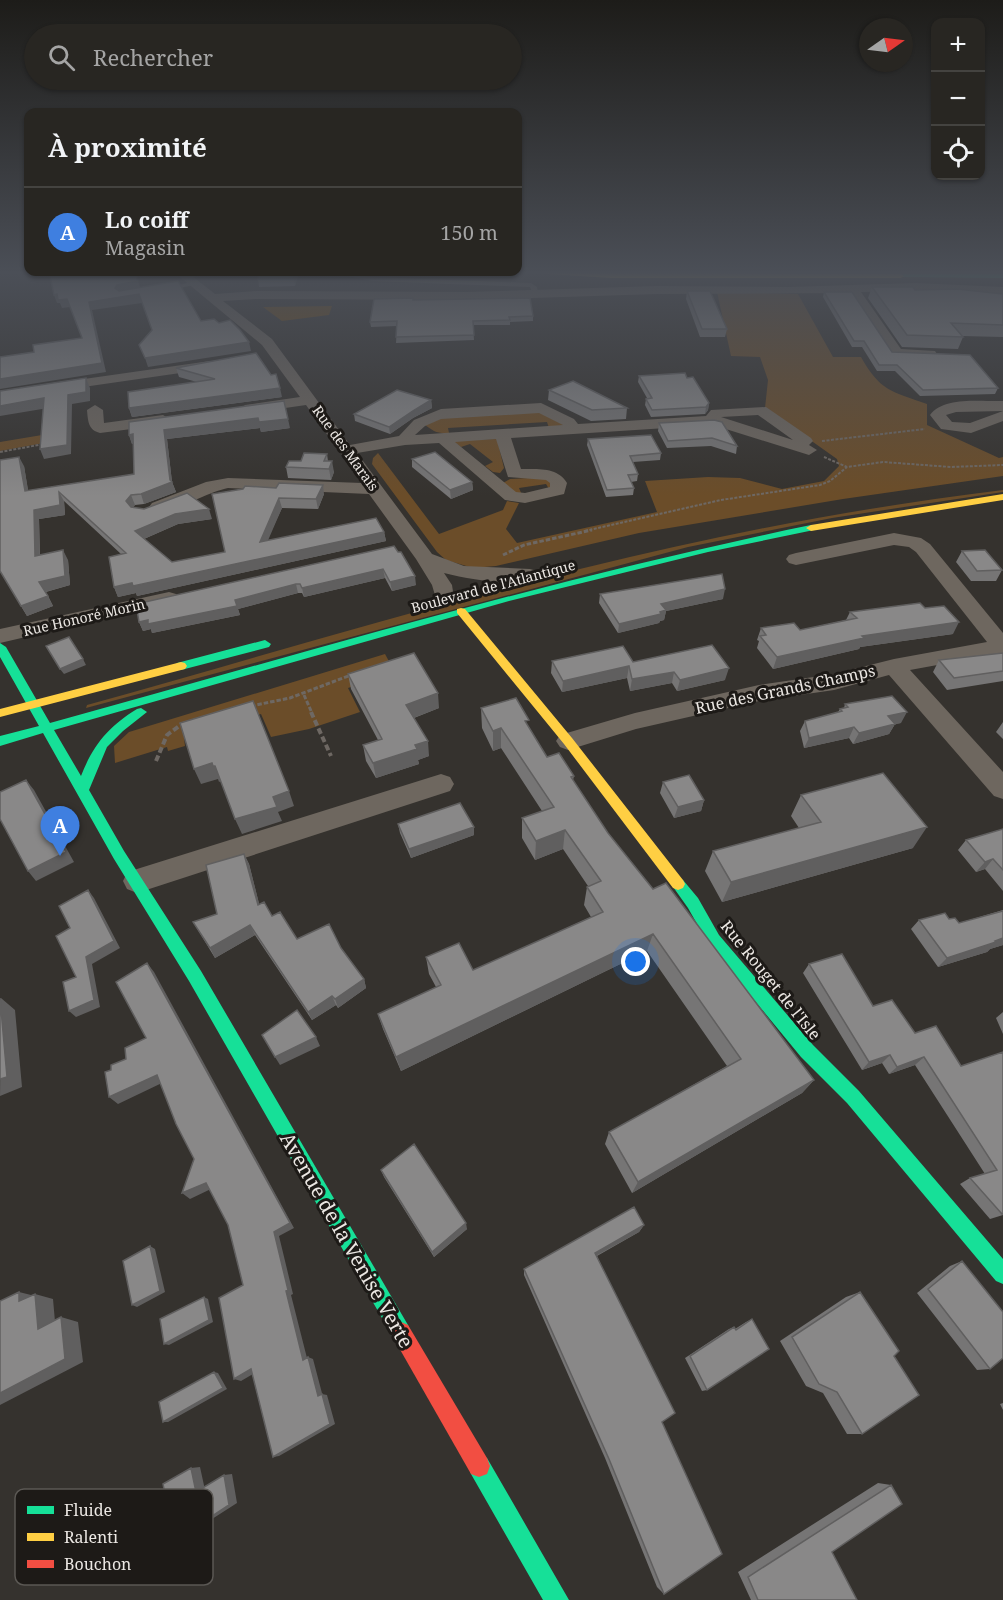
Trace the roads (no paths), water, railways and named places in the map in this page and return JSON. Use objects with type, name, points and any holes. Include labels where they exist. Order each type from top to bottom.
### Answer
[{"type":"main road","points":[[963,489],[1003,484]]},
{"type":"main road","name":"Boulevard de l'Atlantique","points":[[0,741],[595,575],[718,547],[862,519],[1003,497]]},
{"type":"main road","name":"Rue Rouget de l'Isle","points":[[461,611],[568,741],[693,903],[714,940],[807,1051],[853,1097],[1003,1274]]},
{"type":"main road","points":[[0,714],[274,642]]},
{"type":"main road","name":"Avenue de la Venise Verte","points":[[1,649],[82,790],[195,976],[557,1600]]},
{"type":"main road","points":[[82,790],[97,748],[109,732],[126,720],[185,690]]},
{"type":"street","name":"Rue des Marais","points":[[270,347],[348,450],[413,549],[442,585],[442,599]]},
{"type":"street","points":[[893,347],[897,353],[941,354]]},
{"type":"street","points":[[255,356],[274,352]]},
{"type":"street","points":[[0,395],[219,363]]},
{"type":"street","points":[[237,410],[311,400]]},
{"type":"street","points":[[1003,406],[955,407],[940,411],[938,415],[947,426],[971,428],[1003,416]]},
{"type":"street","points":[[405,440],[409,431],[432,416],[483,411],[545,409],[569,422],[574,429]]},
{"type":"street","points":[[95,410],[96,424],[100,428],[180,417]]},
{"type":"street","points":[[348,450],[405,440],[714,420],[808,446],[761,410],[716,413],[713,415],[714,420]]},
{"type":"street","points":[[502,434],[514,473]]},
{"type":"street","points":[[444,438],[448,444],[511,496],[520,498],[552,492],[559,488],[557,479],[551,475],[514,473],[493,480]]},
{"type":"street","points":[[141,511],[147,512],[212,486],[228,483],[375,489]]},
{"type":"street","points":[[796,559],[894,539],[914,542],[923,548],[1002,646]]},
{"type":"street","points":[[413,549],[473,582],[536,573]]},
{"type":"street","name":"Rue Honoré Morin","points":[[1,649],[191,593]]},
{"type":"street","name":"Rue des Grands Champs","points":[[568,741],[635,721],[759,693],[834,682],[894,666],[1002,646]]},
{"type":"street","points":[[894,666],[1003,789]]},
{"type":"street","points":[[137,881],[441,784]]},
{"type":"place","name":"Lo coiff","points":[[60,856]]}]
